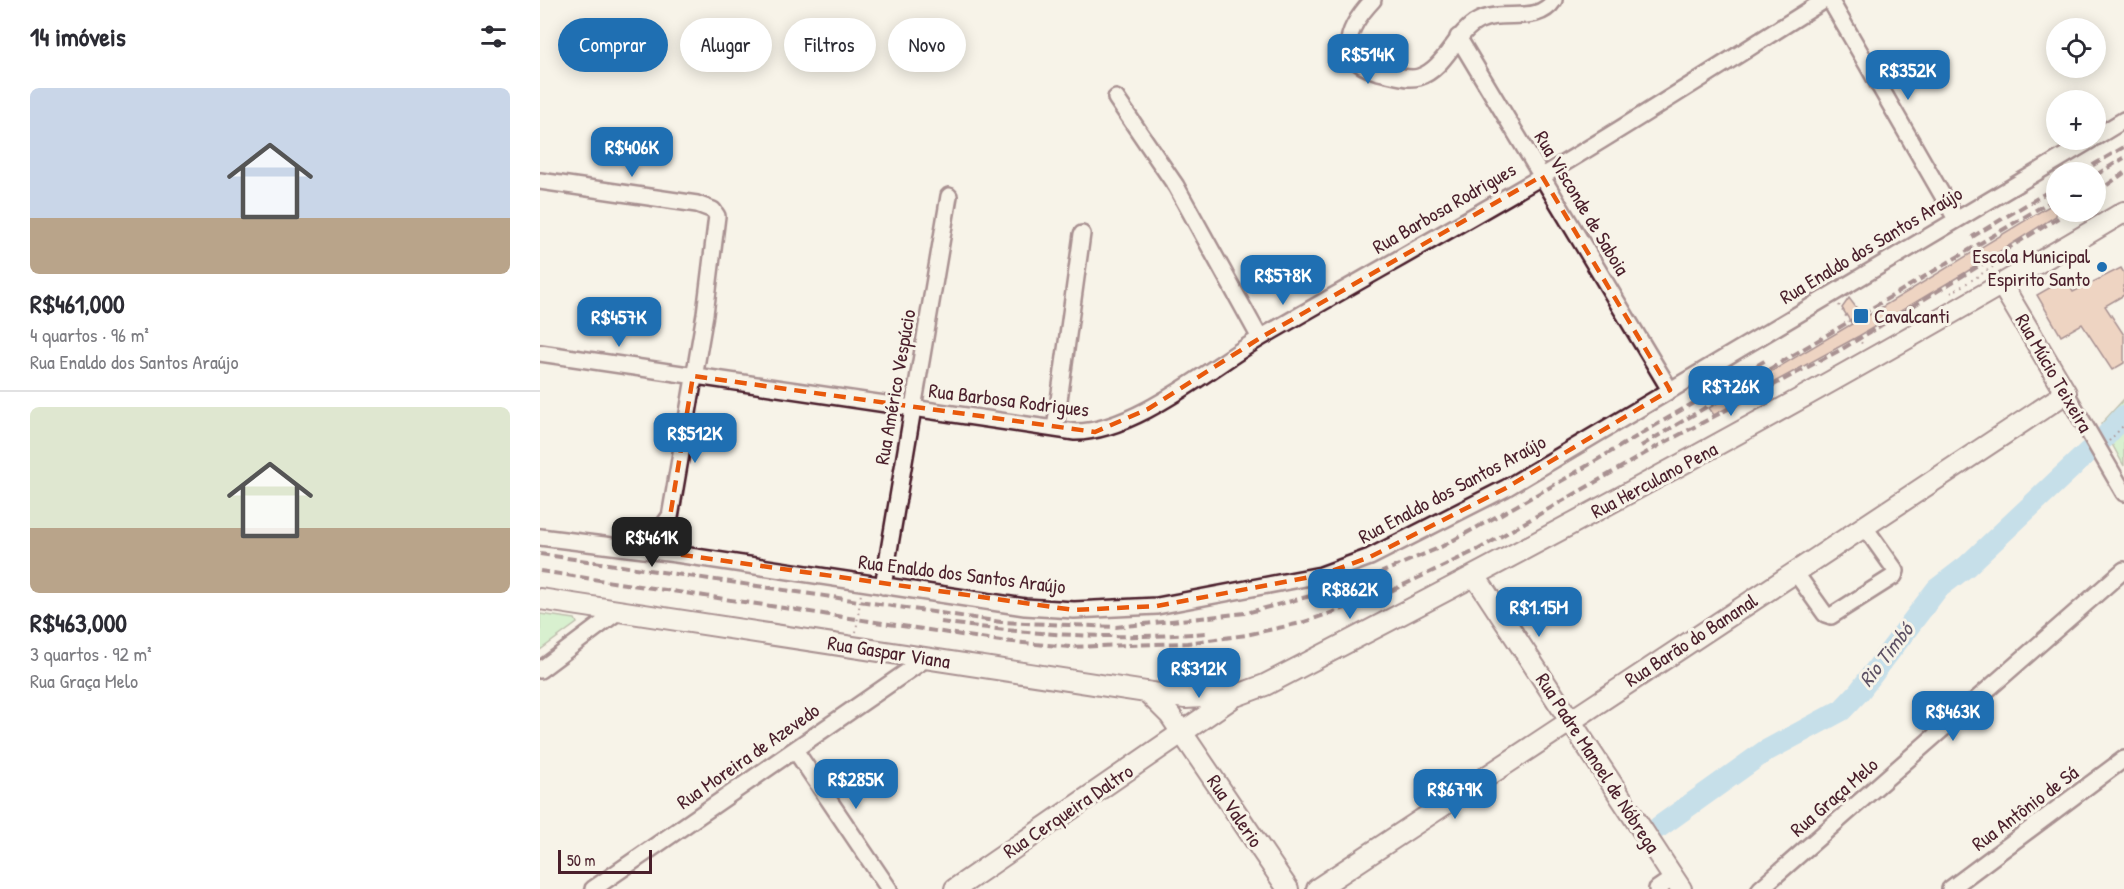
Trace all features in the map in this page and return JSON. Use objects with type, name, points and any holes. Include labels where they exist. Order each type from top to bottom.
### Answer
[{"type":"main road","name":"Rua Herculano Pena","points":[[1238,695],[1265,685],[1475,576],[1766,419],[2002,285],[2124,212]]},
{"type":"main road","name":"Rua Múcio Teixeira","points":[[2002,285],[2066,393]]},
{"type":"main road","name":"Rua Barão do Bananal","points":[[1317,889],[2066,393]]},
{"type":"main road","name":"Rua Padre Manoel de Nóbrega","points":[[1475,576],[1677,883]]},
{"type":"main road","name":"Rua Gaspar Viana","points":[[540,598],[1185,698],[1238,695]]},
{"type":"main road","points":[[1146,692],[1162,705],[1181,734]]},
{"type":"main road","name":"Rua Cerqueira Daltro","points":[[955,889],[1238,695]]},
{"type":"main road","name":"Rua Valerio","points":[[1181,734],[1288,889]]},
{"type":"street","points":[[1373,0],[1351,29],[1348,44],[1350,54],[1360,65],[1383,73],[1410,78],[1420,77],[1442,58],[1458,37],[1481,20],[1498,15],[1541,13],[1548,10],[1554,0]]},
{"type":"street","name":"Rua Barbosa Rodrigues","points":[[540,353],[913,409],[1054,429],[1095,432],[1112,427],[1148,409],[1260,338],[1542,176],[1825,0]]},
{"type":"street","points":[[1830,0],[1956,219]]},
{"type":"street","name":"Rua Visconde de Saboia","points":[[1458,37],[1670,390]]},
{"type":"street","points":[[1116,98],[1176,186],[1260,338]]},
{"type":"street","points":[[2106,131],[2124,120]]},
{"type":"street","name":"Rua Enaldo dos Santos Araújo","points":[[540,537],[676,554],[1025,607],[1074,610],[1157,606],[1321,575],[1370,557],[1506,488],[2074,150]]},
{"type":"street","points":[[540,181],[697,204],[713,210],[717,216],[716,243],[670,515],[670,539],[676,554]]},
{"type":"street","name":"Rua Américo Vespúcio","points":[[883,586],[949,196]]},
{"type":"street","points":[[1054,429],[1082,234]]},
{"type":"street","name":"Rua Múcio Teixeira","points":[[2066,393],[2124,493]]},
{"type":"street","points":[[632,548],[660,530],[670,515]]},
{"type":"street","points":[[1795,572],[1825,614],[1831,616],[1894,576],[1896,571],[1864,526]]},
{"type":"street","name":"Rua Graça Melo","points":[[1760,889],[2124,570]]},
{"type":"street","points":[[540,670],[620,610]]},
{"type":"street","name":"Rua Moreira de Azevedo","points":[[593,889],[927,658]]},
{"type":"street","points":[[795,750],[889,889]]},
{"type":"street","name":"Rua Antônio de Sá","points":[[1950,889],[2124,759]]},
{"type":"street","points":[[1657,889],[1677,883]]},
{"type":"path","points":[[1839,305],[1851,324],[1884,307]]},
{"type":"path","points":[[1858,337],[1864,347]]},
{"type":"path","points":[[2099,451],[2124,425]]},
{"type":"path","points":[[856,632],[861,592]]},
{"type":"highlighted area","points":[[1542,176],[1670,390],[1506,488],[1370,557],[1321,575],[1157,606],[1074,610],[676,554],[669,523],[693,376],[1095,432],[1148,409],[1260,338]]},
{"type":"green space","points":[[2124,399],[2124,466],[2101,424]]},
{"type":"green space","points":[[540,614],[575,619],[577,623],[540,650]]},
{"type":"building","points":[[2046,208],[2047,222],[1859,336],[1714,415],[1709,408],[1852,324],[1842,308],[1849,298],[1864,318]]},
{"type":"building","points":[[2121,268],[2124,273],[2124,295],[2105,306],[2124,335],[2124,363],[2112,370],[2082,324],[2061,336],[2037,295],[2065,279],[2073,292]]},
{"type":"waterway","name":"Rio Timbó","points":[[2104,438],[2124,416]]},
{"type":"waterway","name":"Rio Timbó","points":[[1659,827],[1764,752],[1842,710],[1859,692],[1937,589],[1967,566],[2089,451]]},
{"type":"railway","points":[[2098,162],[2124,147]]},
{"type":"railway","points":[[2106,169],[2124,158]]},
{"type":"railway","points":[[2106,186],[2124,173]]},
{"type":"railway","points":[[1972,237],[2046,193]]},
{"type":"railway","points":[[1641,446],[2046,204]]},
{"type":"railway","points":[[540,571],[1001,641],[1070,647],[1187,643],[1246,635],[1301,623],[1378,597],[1479,549],[1658,446],[1842,349],[2052,222]]},
{"type":"railway","points":[[540,554],[1001,622],[1116,627],[1246,613],[1352,585],[1441,547],[1563,480],[1766,360]]},
{"type":"railway","points":[[941,622],[1074,635],[1140,636],[1207,633]]},
{"type":"place","name":"Escola Municipal Espirito Santo","points":[[2102,267]]},
{"type":"place","name":"Cavalcanti","points":[[1861,316]]}]
